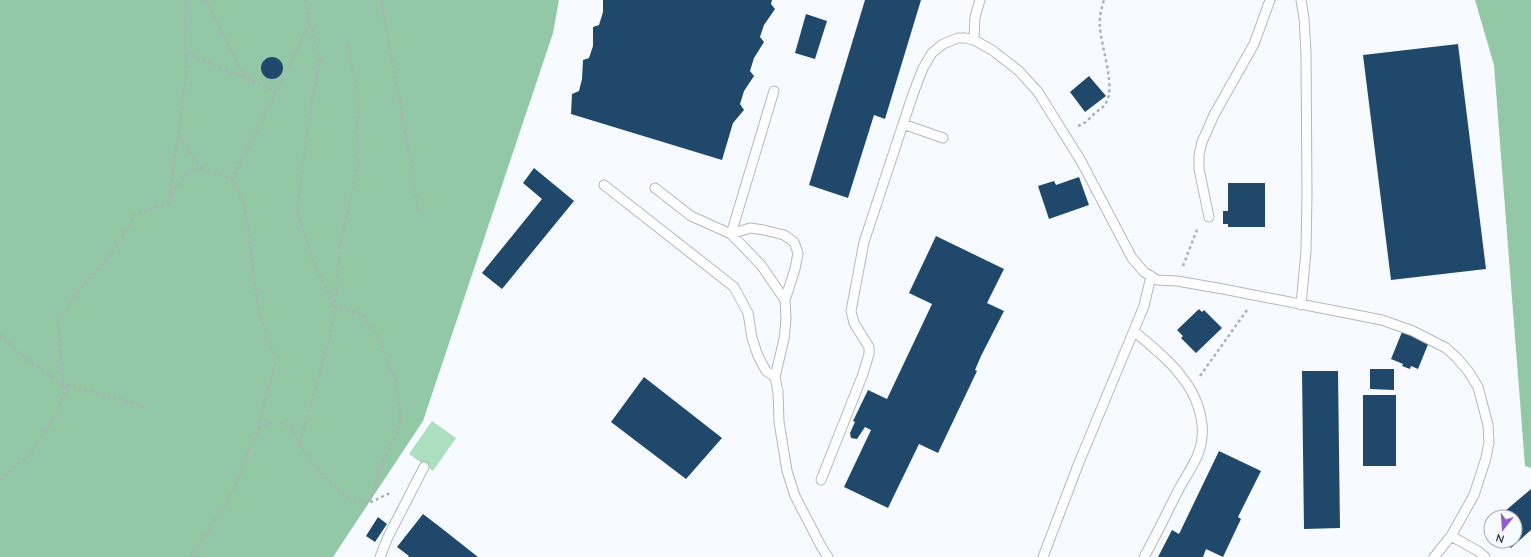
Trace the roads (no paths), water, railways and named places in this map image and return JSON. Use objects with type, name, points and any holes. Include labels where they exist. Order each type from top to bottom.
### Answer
[{"type":"lane","points":[[974,40],[975,17],[980,0]]},
{"type":"lane","points":[[1209,217],[1199,169],[1199,155],[1202,142],[1214,115],[1254,44],[1270,0]]},
{"type":"lane","points":[[1301,0],[1304,18],[1306,53],[1307,194],[1306,251],[1301,304]]},
{"type":"lane","points":[[821,480],[863,374],[869,354],[869,347],[854,323],[851,311],[864,242],[913,94],[923,68],[932,53],[944,44],[958,38],[974,40],[992,50],[1019,71],[1038,92],[1082,161],[1132,258],[1144,272],[1157,280],[1177,281],[1382,320],[1413,331],[1446,348],[1458,358],[1478,387],[1488,425],[1489,442],[1486,458],[1474,495],[1450,536],[1434,557]]},
{"type":"lane","points":[[731,234],[774,91]]},
{"type":"lane","points":[[903,124],[943,138]]},
{"type":"lane","points":[[604,184],[734,287],[748,313],[752,338],[758,356],[766,371],[775,377]]},
{"type":"lane","points":[[655,188],[691,216],[731,234],[761,264],[785,300]]},
{"type":"lane","points":[[731,234],[750,228],[784,235],[794,242],[798,253],[785,300],[786,319],[784,339],[775,377],[779,422],[788,471],[795,496],[828,557]]},
{"type":"lane","points":[[1043,557],[1078,465],[1144,306],[1151,276]]},
{"type":"lane","points":[[1134,331],[1166,360],[1184,380],[1194,397],[1200,414],[1202,426],[1202,438],[1192,466],[1144,557]]},
{"type":"lane","points":[[380,557],[388,537],[424,468]]},
{"type":"lane","points":[[1450,536],[1478,551],[1485,557]]}]
